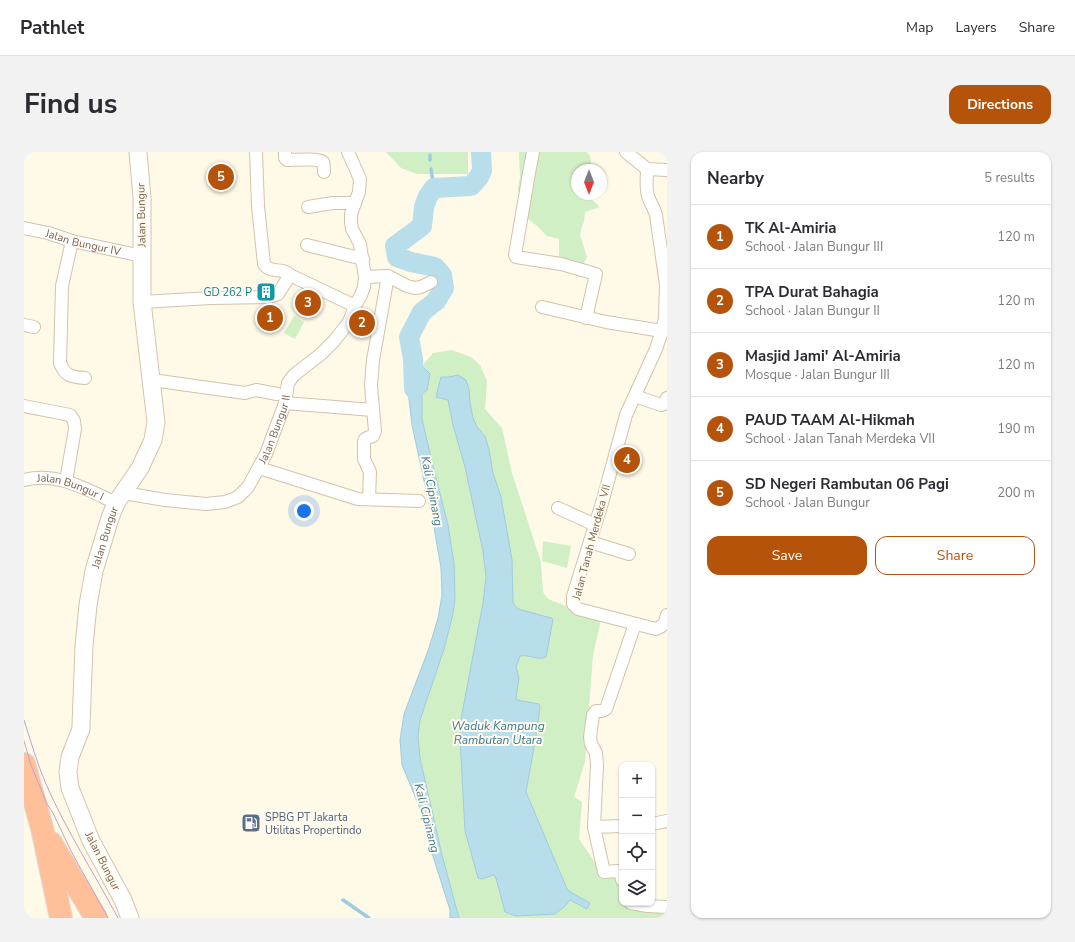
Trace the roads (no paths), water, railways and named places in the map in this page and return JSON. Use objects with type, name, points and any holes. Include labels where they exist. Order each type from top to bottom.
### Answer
[{"type":"highway","points":[[24,764],[42,828],[61,918]]},
{"type":"highway","points":[[42,828],[96,918]]},
{"type":"highway","points":[[47,853],[69,891],[79,918]]},
{"type":"street","name":"Jalan Bungur","points":[[130,918],[123,900],[88,834],[70,788],[68,772],[70,757],[81,725],[84,646],[88,605],[94,571],[110,518],[120,498],[140,468],[153,440],[156,422],[142,302],[142,198],[138,152]]},
{"type":"street","points":[[256,152],[258,206],[264,264],[266,268],[270,270],[288,272],[290,275],[355,306]]},
{"type":"street","points":[[285,152],[287,160],[321,161],[323,163],[324,172]]},
{"type":"street","name":"Jalan Bungur II","points":[[120,498],[206,504],[225,502],[238,497],[248,487],[266,454],[281,398],[288,383],[294,375],[321,354],[334,341],[349,322],[364,287],[365,277],[360,244],[350,222],[351,214],[359,192],[360,179],[348,152]]},
{"type":"street","points":[[533,152],[515,255],[516,257],[561,264],[596,274],[586,318]]},
{"type":"street","points":[[626,152],[647,169],[667,170]]},
{"type":"street","name":"Jalan Tanah Merdeka VII","points":[[647,169],[646,184],[649,199],[654,207],[656,215],[666,285],[665,318],[656,349],[626,415],[573,596],[573,604],[578,609],[656,629],[662,627],[667,615]]},
{"type":"street","points":[[308,207],[333,203],[355,203]]},
{"type":"street","name":"Jalan Bungur IV","points":[[24,228],[48,233],[72,241],[142,256]]},
{"type":"street","points":[[72,241],[62,286],[60,363],[63,371],[68,375],[76,378],[85,378]]},
{"type":"street","points":[[308,245],[363,259]]},
{"type":"street","points":[[142,302],[211,298],[269,297],[278,294],[290,275]]},
{"type":"street","points":[[370,499],[370,472],[364,459],[364,442],[365,439],[373,436],[375,431],[371,386],[373,360],[388,276]]},
{"type":"street","points":[[365,277],[388,276],[407,286],[415,288],[431,282]]},
{"type":"street","points":[[542,307],[606,322],[662,330]]},
{"type":"street","points":[[152,380],[244,392],[256,390],[281,398],[373,410]]},
{"type":"street","points":[[635,396],[661,405],[664,404],[667,398]]},
{"type":"street","points":[[24,406],[70,415],[74,421],[75,429],[66,481]]},
{"type":"street","points":[[259,468],[358,499],[418,500]]},
{"type":"street","name":"Jalan Bungur I","points":[[24,480],[33,477],[51,478],[66,481],[120,498]]},
{"type":"street","points":[[558,508],[595,525]]},
{"type":"street","points":[[590,542],[629,554]]},
{"type":"street","points":[[619,872],[604,872],[594,827],[597,765],[596,753],[591,744],[590,737],[593,715],[596,711],[602,712],[606,709],[635,624]]},
{"type":"street","points":[[655,823],[667,821]]},
{"type":"street","points":[[594,827],[619,826]]},
{"type":"street","points":[[648,906],[667,907]]},
{"type":"water","points":[[404,356],[422,366],[430,374],[427,390],[422,394],[422,419],[448,525],[454,564],[455,598],[453,614],[444,649],[420,720],[418,736],[420,758],[442,855],[459,918],[450,918],[450,910],[432,853],[422,813],[402,765],[400,740],[404,714],[429,648],[438,618],[442,595],[441,568],[433,522],[412,425]]},
{"type":"water","name":"Waduk Kampung Rambutan Utara","points":[[458,375],[466,380],[469,389],[473,418],[477,427],[485,436],[493,473],[501,497],[512,560],[513,603],[518,609],[553,619],[546,657],[540,658],[520,656],[516,667],[519,678],[517,700],[539,704],[540,707],[526,792],[567,889],[590,903],[587,909],[570,900],[555,914],[516,916],[505,912],[494,875],[482,879],[478,878],[465,831],[460,738],[461,719],[483,603],[486,577],[483,551],[465,467],[453,425],[448,400],[436,397],[441,377]]},
{"type":"waterway","name":"Kali Cipinang","points":[[414,389],[413,359],[409,337],[422,312],[436,301],[444,288],[442,275],[435,267],[411,262],[397,257],[395,246],[422,226],[424,207],[428,196],[434,188],[471,186],[479,177],[482,170],[481,152]]},
{"type":"waterway","points":[[430,155],[430,160]]},
{"type":"waterway","points":[[431,169],[434,188]]},
{"type":"waterway","points":[[343,900],[369,918]]},
{"type":"tram line","points":[[24,720],[34,752],[54,801],[71,835],[118,918]]},
{"type":"tram line","points":[[24,741],[31,765],[47,804],[108,918]]},
{"type":"place","name":"SD Negeri Rambutan 06 Pagi","points":[[221,177]]},
{"type":"place","name":"GD 262 P","points":[[266,292]]},
{"type":"place","name":"Masjid Jami' Al-Amiria","points":[[308,303]]},
{"type":"place","name":"TK Al-Amiria","points":[[270,318]]},
{"type":"place","name":"TPA Durat Bahagia","points":[[362,323]]},
{"type":"place","name":"PAUD TAAM Al-Hikmah","points":[[627,460]]},
{"type":"place","name":"SPBG PT Jakarta Utilitas Propertindo","points":[[251,823]]}]
